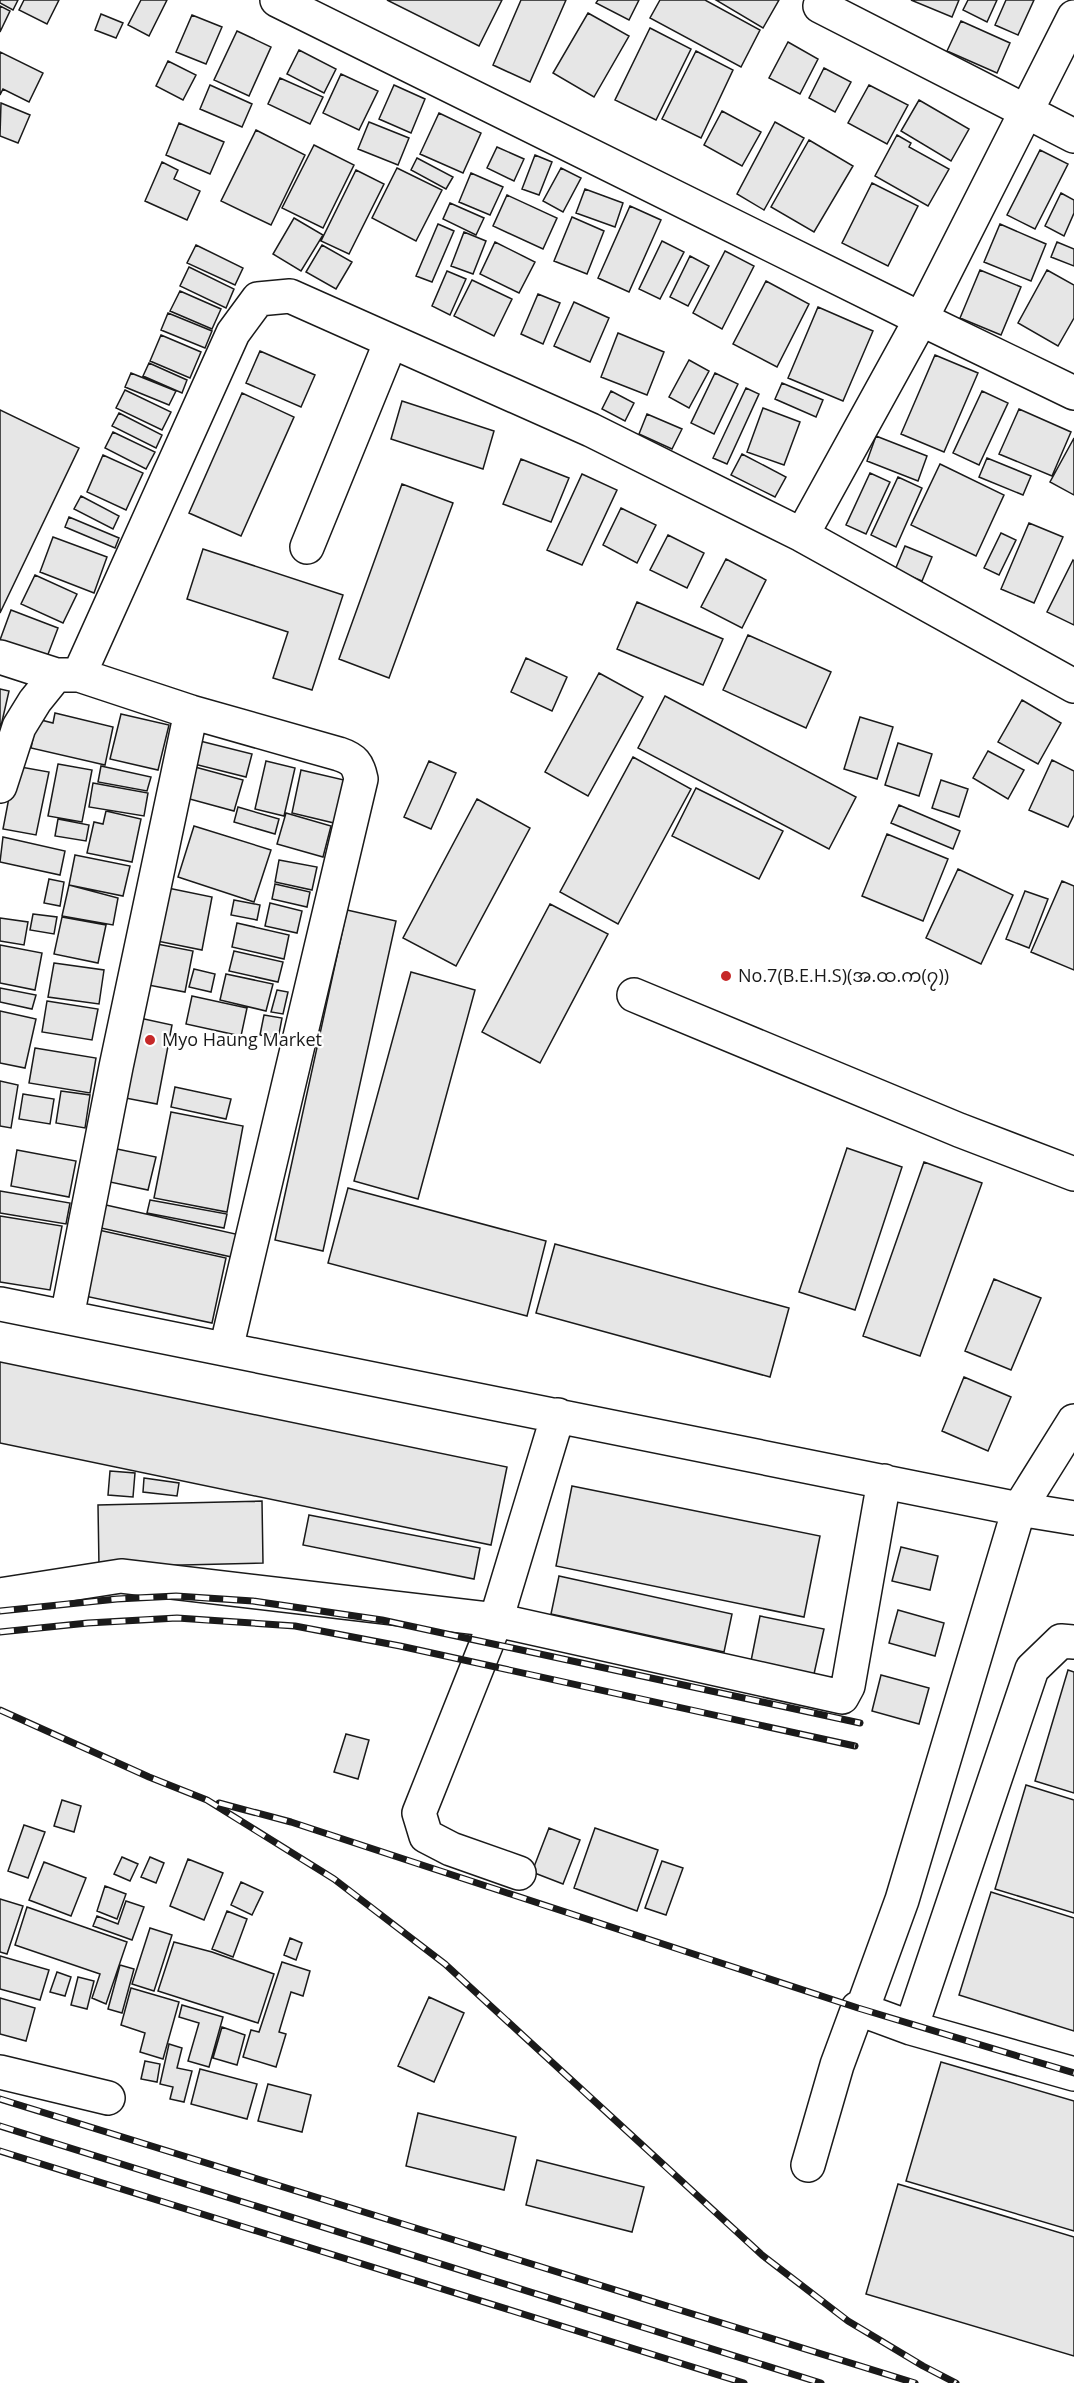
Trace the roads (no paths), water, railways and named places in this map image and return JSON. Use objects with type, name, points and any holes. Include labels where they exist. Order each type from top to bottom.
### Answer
[{"type":"street","points":[[277,0],[921,320],[1074,393]]},
{"type":"street","points":[[820,6],[1074,136]]},
{"type":"street","points":[[802,535],[921,320],[1074,17]]},
{"type":"street","points":[[0,786],[19,727],[35,701],[67,675],[233,333],[258,299],[291,296],[591,430],[802,535],[1074,686]]},
{"type":"street","points":[[307,547],[391,341]]},
{"type":"street","points":[[0,657],[350,758],[358,764],[361,780],[226,1349]]},
{"type":"street","points":[[67,1317],[116,1067],[191,712]]},
{"type":"street","points":[[634,995],[959,1130],[1074,1174]]},
{"type":"street","points":[[0,1304],[1019,1509],[1074,1518]]},
{"type":"street","points":[[519,1873],[451,1849],[426,1836],[419,1813],[496,1620],[558,1415]]},
{"type":"street","points":[[862,2010],[902,1900],[1019,1509],[1074,1420]]},
{"type":"street","points":[[0,1595],[121,1576],[496,1620],[842,1697],[848,1686],[884,1481]]},
{"type":"street","points":[[911,2028],[1032,1669],[1061,1641],[1074,1642]]},
{"type":"street","points":[[808,2165],[837,2065],[858,2008],[911,2028],[1074,2074]]},
{"type":"street","points":[[0,2072],[108,2098]]},
{"type":"railway","points":[[0,1611],[117,1599],[176,1596],[253,1601],[382,1620],[860,1723]]},
{"type":"railway","points":[[0,1632],[88,1623],[177,1618],[295,1626],[400,1646],[855,1746]]},
{"type":"railway","points":[[0,1710],[149,1777],[207,1800],[334,1879],[445,1964],[762,2255],[848,2321],[956,2383]]},
{"type":"railway","points":[[219,1803],[291,1822],[858,2008],[1074,2073]]},
{"type":"railway","points":[[0,2099],[915,2383]]},
{"type":"railway","points":[[0,2126],[821,2383]]},
{"type":"railway","points":[[0,2151],[744,2383]]},
{"type":"place","name":"No.7(B.E.H.S)(အ.ထ.က(၇))","points":[[726,976]]},
{"type":"place","name":"Myo Haung Market","points":[[150,1040]]}]
